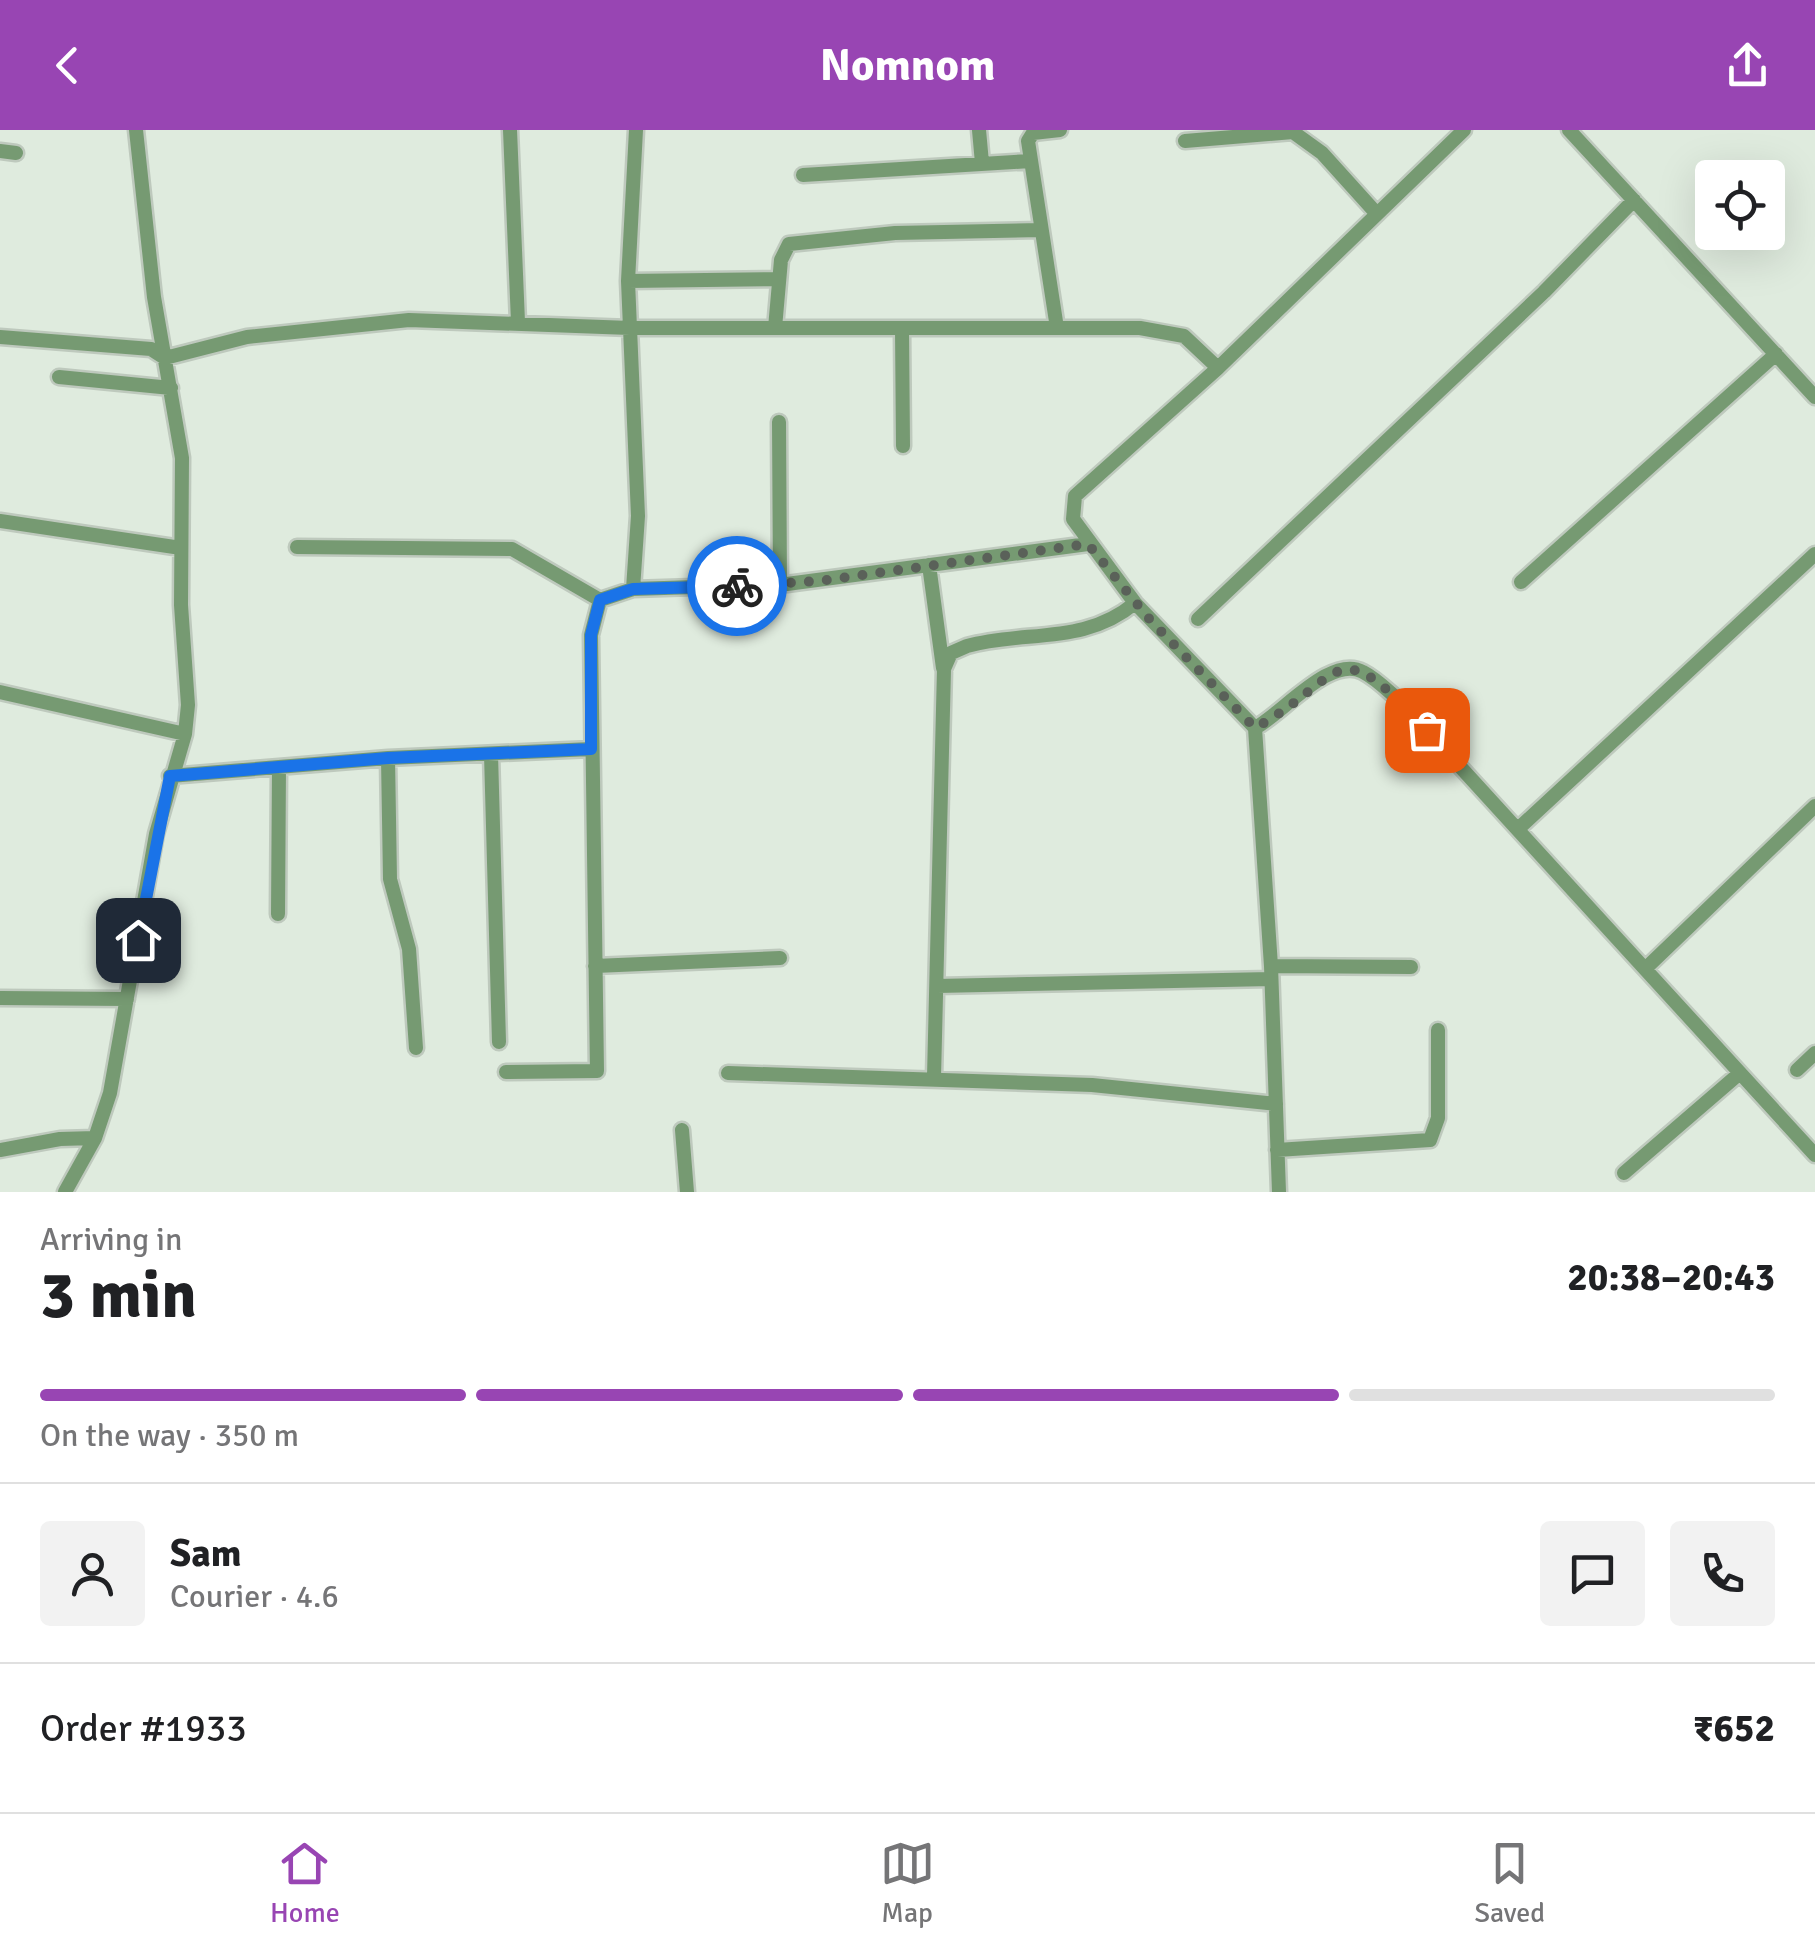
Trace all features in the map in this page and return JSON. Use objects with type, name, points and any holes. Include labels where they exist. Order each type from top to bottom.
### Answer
[{"type":"street","points":[[65,1192],[95,1138],[110,1093],[170,776],[185,734],[188,681],[181,548],[182,458],[164,358],[136,130]]},
{"type":"street","points":[[510,130],[518,322]]},
{"type":"street","points":[[633,589],[638,516],[628,281],[636,130]]},
{"type":"street","points":[[979,130],[982,163]]},
{"type":"street","points":[[1057,328],[1029,135],[1060,130]]},
{"type":"street","points":[[1278,1192],[1271,972],[1255,728],[1135,602],[1088,544],[1073,519],[1075,496],[1218,368],[1377,214],[1447,136],[1464,130]]},
{"type":"street","points":[[1570,130],[1815,396]]},
{"type":"street","points":[[1184,141],[1292,132],[1322,153],[1377,214]]},
{"type":"street","points":[[802,176],[1030,162]]},
{"type":"street","points":[[1198,618],[1544,292],[1634,200]]},
{"type":"street","points":[[774,328],[783,252],[789,244],[895,233],[1041,230]]},
{"type":"street","points":[[628,281],[779,278]]},
{"type":"street","points":[[0,336],[151,349],[164,358],[247,337],[371,322],[518,322],[630,328],[1166,330],[1184,336],[1218,368]]},
{"type":"street","points":[[902,329],[902,446]]},
{"type":"street","points":[[1521,582],[1776,354]]},
{"type":"street","points":[[59,377],[171,388]]},
{"type":"street","points":[[779,422],[780,584]]},
{"type":"street","points":[[0,521],[181,548]]},
{"type":"street","points":[[298,548],[512,549],[600,600],[633,589],[780,584],[1088,544]]},
{"type":"street","points":[[1518,829],[1815,554]]},
{"type":"street","points":[[929,565],[944,669],[934,1077]]},
{"type":"street","points":[[506,1072],[598,1071],[591,635],[600,600]]},
{"type":"street","points":[[944,669],[951,654],[967,646],[1071,634],[1116,619],[1135,602]]},
{"type":"street","points":[[1255,728],[1322,677],[1342,668],[1360,669],[1401,702],[1815,1156]]},
{"type":"street","points":[[0,692],[185,734]]},
{"type":"street","points":[[170,776],[388,758],[591,749]]},
{"type":"street","points":[[491,754],[499,1042]]},
{"type":"street","points":[[388,758],[390,879],[409,949],[416,1048]]},
{"type":"street","points":[[278,914],[279,767]]},
{"type":"street","points":[[1645,968],[1815,806]]},
{"type":"street","points":[[596,966],[780,958]]},
{"type":"street","points":[[937,986],[1411,968]]},
{"type":"street","points":[[0,998],[127,999]]},
{"type":"street","points":[[1277,1150],[1400,1146],[1430,1140],[1438,1118],[1438,1030]]},
{"type":"street","points":[[1797,1070],[1815,1053]]},
{"type":"street","points":[[728,1072],[1092,1085],[1276,1104]]},
{"type":"street","points":[[1624,1173],[1740,1074]]},
{"type":"street","points":[[682,1130],[687,1192]]},
{"type":"street","points":[[0,1150],[60,1139],[95,1138]]},
{"type":"way so far","points":[[737,586],[819,581],[1088,544],[1167,639],[1255,728],[1322,677],[1342,668],[1360,669],[1401,702],[1427,730]]},
{"type":"route","points":[[138,940],[170,776],[388,758],[591,749],[591,635],[600,600],[614,592],[633,589],[737,586]]}]
